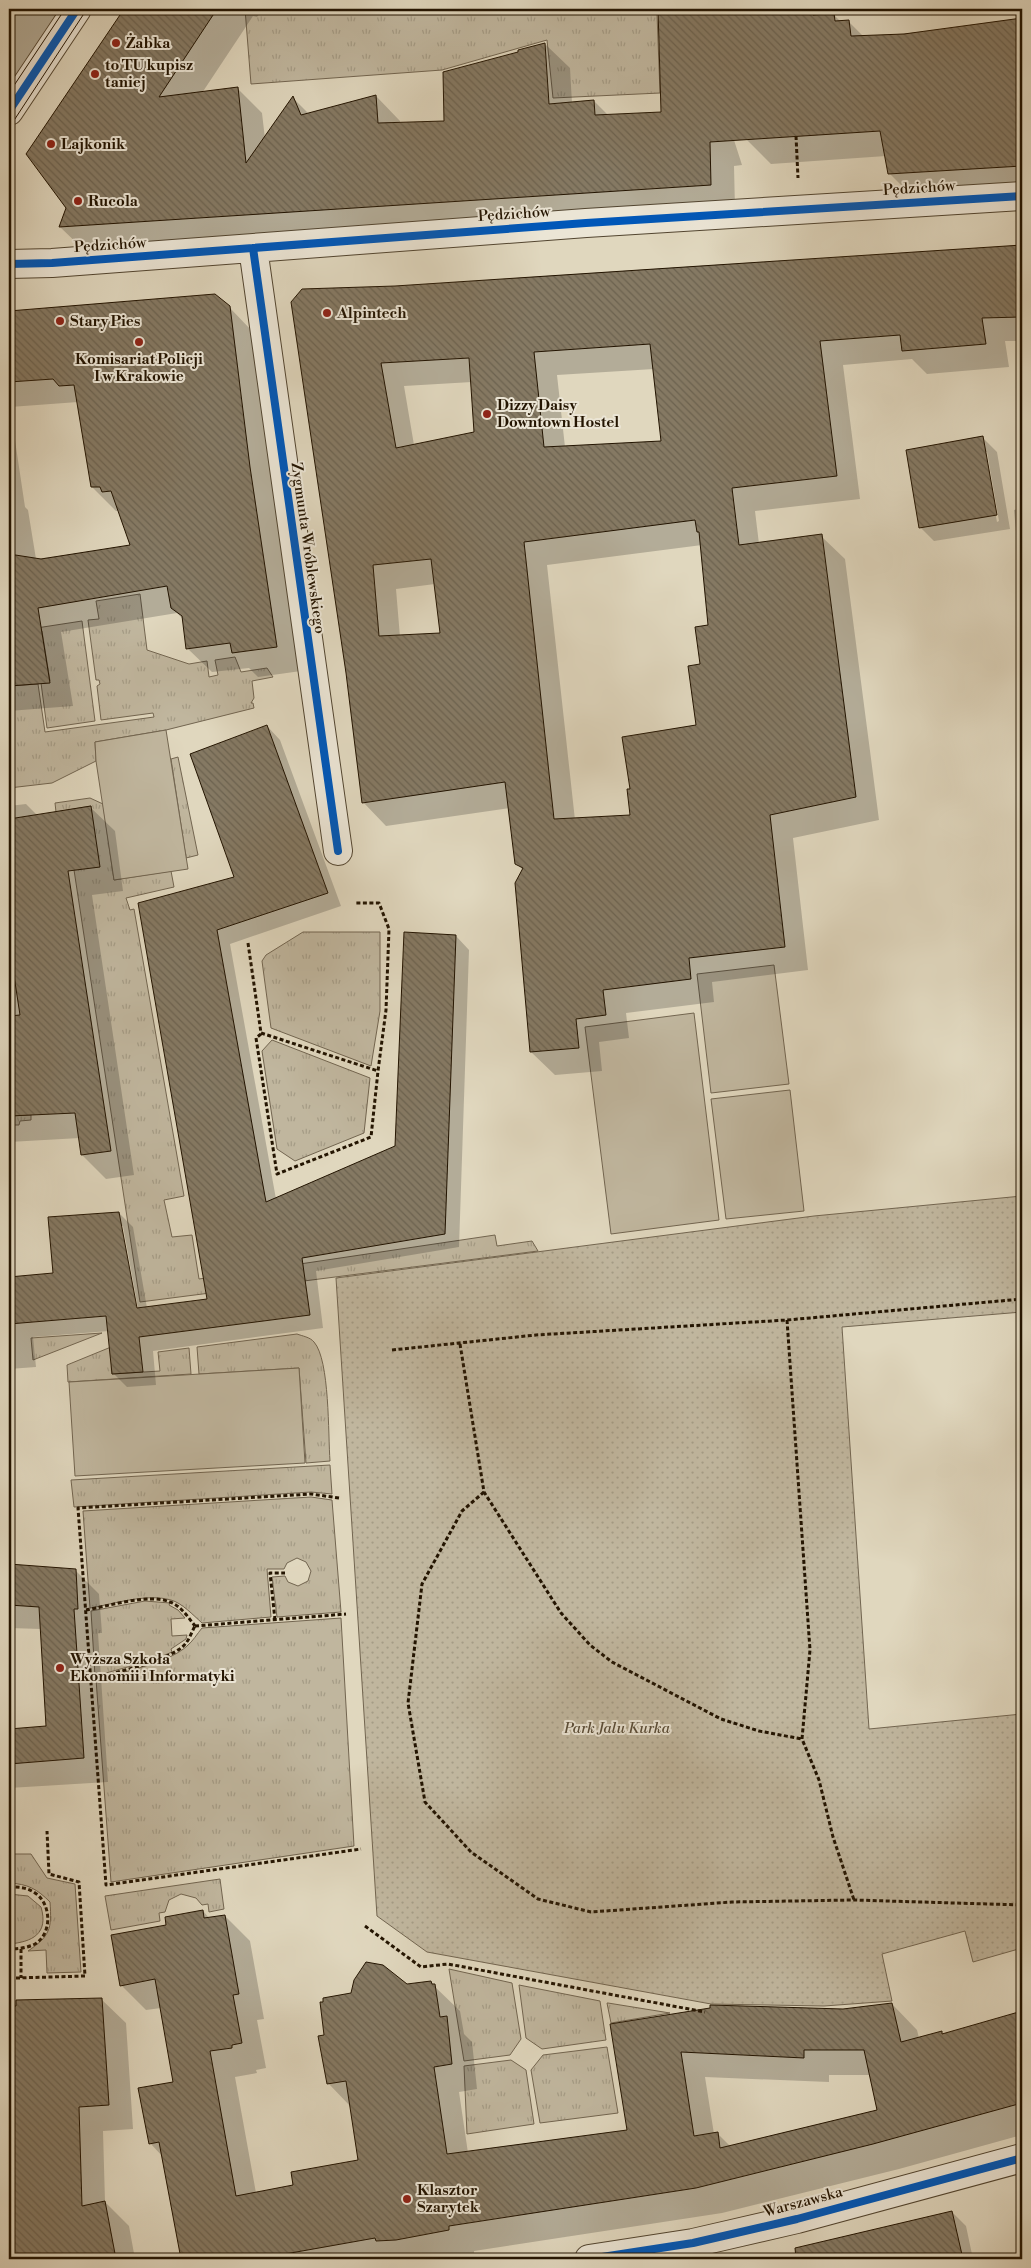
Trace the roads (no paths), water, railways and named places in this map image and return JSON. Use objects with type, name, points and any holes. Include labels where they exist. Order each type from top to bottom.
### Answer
[{"type":"street","points":[[9,111],[77,9]]},
{"type":"street","name":"Pędzichów","points":[[9,264],[62,263],[586,222],[1022,196]]},
{"type":"street","name":"Zygmunta Wróblewskiego","points":[[253,248],[338,851]]},
{"type":"street","name":"Warszawska","points":[[589,2259],[693,2243],[797,2219],[1022,2158]]},
{"type":"tram line","points":[[9,93],[65,9]]},
{"type":"tram line","points":[[9,128],[87,9]]},
{"type":"place","name":"Żabka","points":[[116,43]]},
{"type":"place","name":"to TU kupisz taniej","points":[[95,74]]},
{"type":"place","name":"Lajkonik","points":[[51,144]]},
{"type":"place","name":"Rucola","points":[[78,201]]},
{"type":"place","name":"Alpintech","points":[[327,313]]},
{"type":"place","name":"Stary Pies","points":[[60,321]]},
{"type":"place","name":"Komisariat Policji I w Krakowie","points":[[139,342]]},
{"type":"place","name":"Dizzy Daisy Downtown Hostel","points":[[487,414]]},
{"type":"place","name":"Wyższa Szkoła Ekonomii i Informatyki","points":[[60,1668]]},
{"type":"place","name":"Klasztor Szarytek","points":[[407,2199]]},
{"type":"park label","name":"Park Jalu Kurka","points":[[617,1728]]}]
